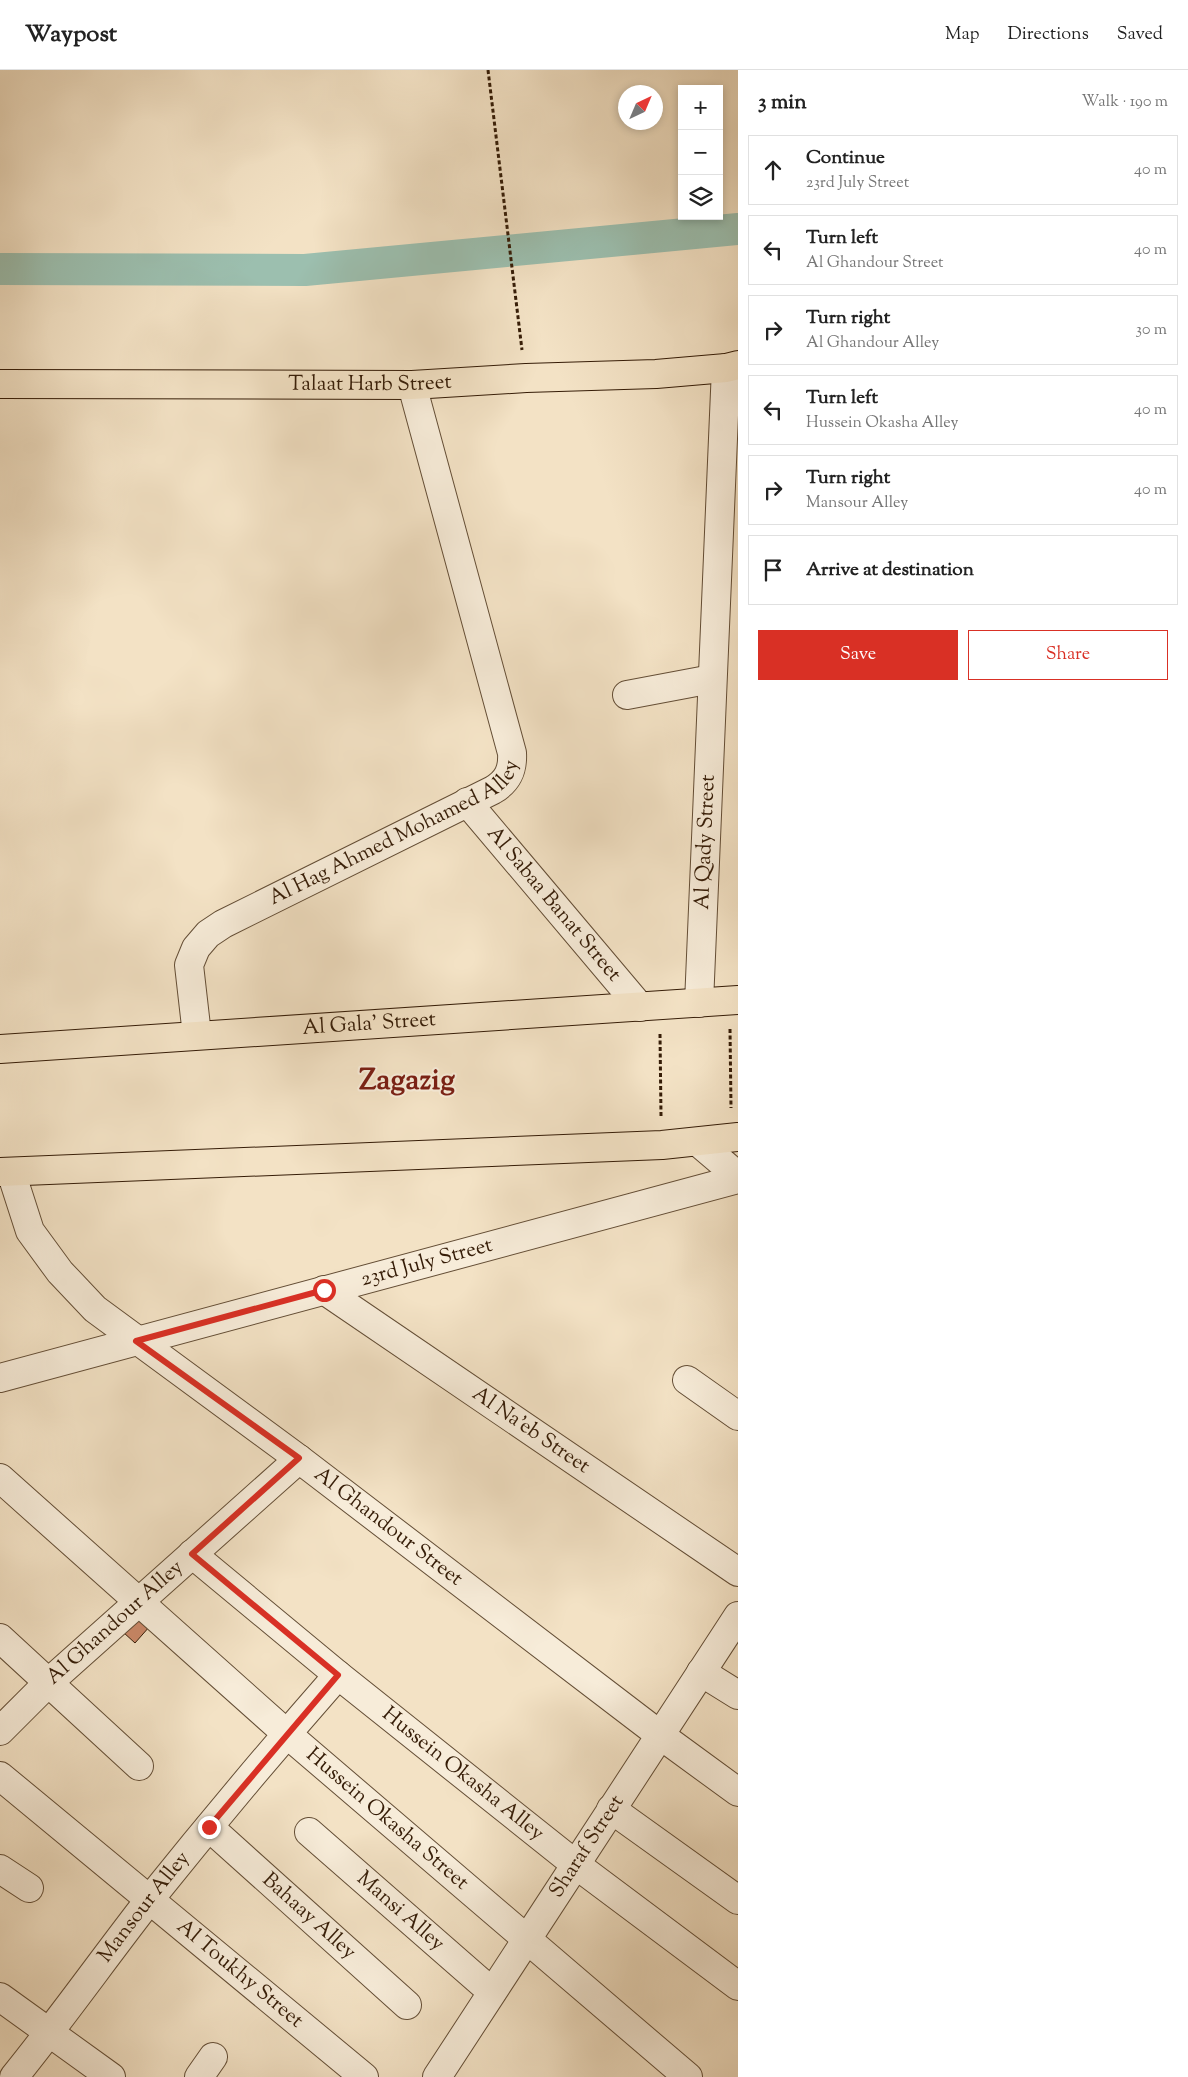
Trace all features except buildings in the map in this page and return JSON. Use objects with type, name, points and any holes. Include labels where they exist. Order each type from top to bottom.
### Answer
[{"type":"main road","name":"Talaat Harb Street","points":[[0,384],[412,385],[526,378],[656,374],[732,366]]},
{"type":"main road","name":"Al Gala' Street","points":[[0,1049],[734,1001]]},
{"type":"main road","points":[[5,1172],[662,1145],[735,1138]]},
{"type":"street","name":"Al Qady Street","points":[[699,1003],[712,680],[732,366]]},
{"type":"street","name":"Al Hag Ahmed Mohamed Alley","points":[[197,1035],[189,965],[196,948],[208,934],[223,924],[503,784],[510,775],[512,753],[412,385]]},
{"type":"street","points":[[627,695],[712,680]]},
{"type":"street","name":"Al Sabaa Banat Street","points":[[468,802],[650,1007]]},
{"type":"street","points":[[698,1142],[738,1178]]},
{"type":"street","name":"Al Ghandour Street","points":[[5,1172],[30,1231],[60,1272],[95,1309],[136,1341],[299,1458],[660,1735],[738,1792]]},
{"type":"street","name":"23rd July Street","points":[[0,1378],[738,1178]]},
{"type":"street","name":"Al Na'eb Street","points":[[324,1290],[738,1572]]},
{"type":"street","points":[[686,1380],[738,1416]]},
{"type":"street","name":"Al Ghandour Alley","points":[[0,1731],[48,1683],[299,1458]]},
{"type":"street","name":"Hussein Okasha Street","points":[[5,1487],[139,1601],[287,1734],[688,2077]]},
{"type":"street","name":"Hussein Okasha Alley","points":[[192,1554],[338,1675],[575,1864],[738,1986]]},
{"type":"street","name":"Sharaf Street","points":[[437,2077],[738,1616]]},
{"type":"street","points":[[0,1638],[139,1766]]},
{"type":"street","points":[[701,1672],[738,1695]]},
{"type":"street","name":"Mansour Alley","points":[[14,2077],[50,2033],[149,1900],[338,1675]]},
{"type":"street","name":"Al Toukhy Street","points":[[0,1776],[364,2077]]},
{"type":"street","points":[[611,1809],[738,1900]]},
{"type":"street","name":"Bahaay Alley","points":[[209,1827],[407,2005]]},
{"type":"street","name":"Mansi Alley","points":[[309,1832],[492,1992]]},
{"type":"street","points":[[0,1869],[29,1888]]},
{"type":"street","points":[[0,1997],[110,2077]]},
{"type":"path","points":[[488,70],[523,355]]},
{"type":"path","points":[[734,1001],[735,1138]]},
{"type":"path","points":[[650,1007],[662,1145]]},
{"type":"waterway","points":[[0,269],[305,270],[738,229]]},
{"type":"district","name":"Zagazig","points":[[407,1081]]},
{"type":"route","points":[[209,1827],[338,1675],[192,1554],[299,1458],[136,1341],[324,1290]]}]
